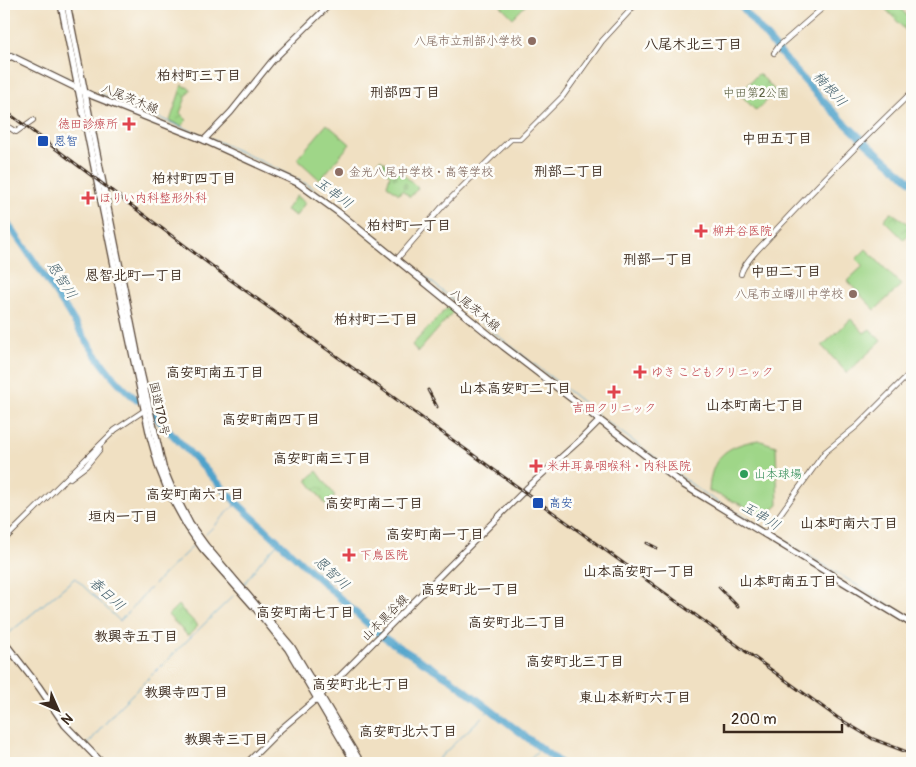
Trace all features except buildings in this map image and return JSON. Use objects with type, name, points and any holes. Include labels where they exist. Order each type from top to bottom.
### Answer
[{"type":"main road","name":"国道170号","points":[[61,4],[142,400],[159,468],[169,493],[187,526],[203,549],[280,637],[361,763]]},
{"type":"main road","name":"国道170号","points":[[68,4],[145,411],[152,421],[164,467],[173,491],[190,524],[220,563],[282,634],[355,763]]},
{"type":"main road","points":[[204,140],[231,112],[272,61],[330,4]]},
{"type":"main road","name":"八尾茨木線","points":[[11,56],[85,92],[204,140],[298,183],[399,257],[449,302],[599,421],[684,485],[767,533],[912,624]]},
{"type":"main road","points":[[4,61],[11,56]]},
{"type":"main road","name":"山本黒谷線","points":[[247,763],[280,729],[319,697],[377,640],[528,486],[580,441],[599,421]]},
{"type":"main road","points":[[4,642],[65,725],[102,763]]},
{"type":"street","points":[[399,257],[442,207],[493,156],[511,139],[520,139],[563,96],[602,41],[636,4]]},
{"type":"street","points":[[774,53],[779,46],[827,4]]},
{"type":"street","points":[[4,53],[11,56]]},
{"type":"street","points":[[741,274],[745,264],[862,140],[912,92]]},
{"type":"street","points":[[4,124],[16,132],[33,120]]},
{"type":"street","points":[[767,533],[825,452],[857,426],[912,371]]},
{"type":"street","points":[[4,540],[53,492],[86,466],[108,437],[120,425],[145,411]]},
{"type":"green space","points":[[499,4],[527,4],[513,18]]},
{"type":"green space","points":[[881,4],[889,4],[893,8],[898,5],[912,22],[912,33],[909,34]]},
{"type":"green space","name":"中田第2公園","points":[[758,74],[776,92],[756,111],[740,92]]},
{"type":"green space","points":[[182,85],[191,89],[180,113],[187,120],[181,126],[170,121]]},
{"type":"green space","points":[[327,124],[350,144],[320,180],[297,159]]},
{"type":"green space","points":[[380,159],[403,174],[418,188],[410,197],[402,190],[399,194],[387,185],[390,175],[377,162]]},
{"type":"green space","points":[[296,196],[305,203],[296,216],[286,210]]},
{"type":"green space","points":[[892,213],[912,226],[912,232],[904,240],[884,220]]},
{"type":"green space","points":[[866,249],[901,285],[875,310],[847,281],[863,266],[856,259]]},
{"type":"green space","points":[[449,306],[454,311],[418,352],[412,345]]},
{"type":"green space","points":[[851,319],[864,333],[870,329],[881,341],[847,373],[822,346]]},
{"type":"green space","name":"山本球場","points":[[758,440],[776,446],[778,505],[771,511],[763,514],[709,491],[713,470],[722,455],[737,446]]},
{"type":"green space","points":[[317,471],[335,496],[326,505],[307,480]]},
{"type":"green space","points":[[178,605],[198,626],[188,636],[168,615]]},
{"type":"waterway","name":"楠根川","points":[[739,4],[784,58],[841,120],[912,182]]},
{"type":"waterway","name":"玉串川","points":[[4,48],[68,78]]},
{"type":"waterway","name":"玉串川","points":[[98,93],[204,136]]},
{"type":"waterway","name":"玉串川","points":[[210,138],[310,186],[399,255]]},
{"type":"waterway","name":"恩智川","points":[[4,219],[97,356],[116,380],[137,400]]},
{"type":"waterway","name":"玉串川","points":[[402,257],[460,306],[599,415]]},
{"type":"waterway","name":"恩智川","points":[[154,415],[237,503],[381,636],[452,680],[560,763]]},
{"type":"waterway","name":"玉串川","points":[[606,421],[706,495],[766,530]]},
{"type":"waterway","name":"春日川","points":[[206,534],[237,503]]},
{"type":"waterway","name":"玉串川","points":[[770,532],[912,619]]},
{"type":"waterway","points":[[244,584],[261,561],[279,542]]},
{"type":"waterway","name":"春日川","points":[[6,640],[8,634],[75,578],[120,621],[146,592],[192,547]]},
{"type":"waterway","points":[[88,744],[119,707],[233,596]]},
{"type":"waterway","name":"恩智川","points":[[486,713],[490,710]]},
{"type":"waterway","points":[[434,763],[482,717]]},
{"type":"waterway","points":[[525,763],[541,748]]},
{"type":"railway","points":[[4,110],[228,278],[838,718],[873,739],[912,754]]},
{"type":"railway","points":[[428,390],[437,407]]},
{"type":"railway","points":[[647,543],[657,548]]},
{"type":"railway","points":[[719,587],[738,607]]},
{"type":"place","name":"八尾市立刑部小学校","points":[[532,41]]},
{"type":"place","name":"徳田診療所","points":[[129,124]]},
{"type":"place","name":"恩智","points":[[43,141]]},
{"type":"place","name":"金光八尾中学校・高等学校","points":[[339,172]]},
{"type":"place","name":"ほりい内科整形外科","points":[[88,198]]},
{"type":"place","name":"柳井谷医院","points":[[701,231]]},
{"type":"place","name":"八尾市立曙川中学校","points":[[853,294]]},
{"type":"place","name":"ゆき こどもクリニック","points":[[640,372]]},
{"type":"place","name":"吉田クリニック","points":[[614,392]]},
{"type":"place","name":"米井耳鼻咽喉科・内科医院","points":[[536,466]]},
{"type":"place","name":"山本球場","points":[[744,474]]},
{"type":"place","name":"高安","points":[[538,503]]},
{"type":"place","name":"下鳥医院","points":[[349,555]]},
{"type":"district","name":"八尾木北三丁目","points":[[693,44]]},
{"type":"district","name":"柏村町三丁目","points":[[199,75]]},
{"type":"district","name":"刑部四丁目","points":[[405,92]]},
{"type":"district","name":"中田五丁目","points":[[777,138]]},
{"type":"district","name":"刑部二丁目","points":[[569,171]]},
{"type":"district","name":"柏村町四丁目","points":[[194,178]]},
{"type":"district","name":"柏村町一丁目","points":[[409,225]]},
{"type":"district","name":"刑部一丁目","points":[[658,259]]},
{"type":"district","name":"中田二丁目","points":[[786,271]]},
{"type":"district","name":"恩智北町一丁目","points":[[134,275]]},
{"type":"district","name":"柏村町二丁目","points":[[376,319]]},
{"type":"district","name":"高安町南五丁目","points":[[215,372]]},
{"type":"district","name":"山本高安町二丁目","points":[[515,388]]},
{"type":"district","name":"山本町南七丁目","points":[[755,405]]},
{"type":"district","name":"高安町南四丁目","points":[[271,419]]},
{"type":"district","name":"高安町南三丁目","points":[[322,458]]},
{"type":"district","name":"高安町南六丁目","points":[[195,494]]},
{"type":"district","name":"高安町南二丁目","points":[[374,503]]},
{"type":"district","name":"垣内一丁目","points":[[123,516]]},
{"type":"district","name":"山本町南六丁目","points":[[849,523]]},
{"type":"district","name":"高安町南一丁目","points":[[435,534]]},
{"type":"district","name":"山本高安町一丁目","points":[[639,571]]},
{"type":"district","name":"山本町南五丁目","points":[[788,581]]},
{"type":"district","name":"高安町北一丁目","points":[[470,589]]},
{"type":"district","name":"高安町南七丁目","points":[[305,612]]},
{"type":"district","name":"高安町北二丁目","points":[[517,622]]},
{"type":"district","name":"教興寺五丁目","points":[[136,636]]},
{"type":"district","name":"高安町北三丁目","points":[[575,661]]},
{"type":"district","name":"高安町北七丁目","points":[[361,684]]},
{"type":"district","name":"教興寺四丁目","points":[[186,692]]},
{"type":"district","name":"東山本新町六丁目","points":[[635,697]]},
{"type":"district","name":"高安町北六丁目","points":[[408,731]]},
{"type":"district","name":"教興寺三丁目","points":[[226,739]]}]
